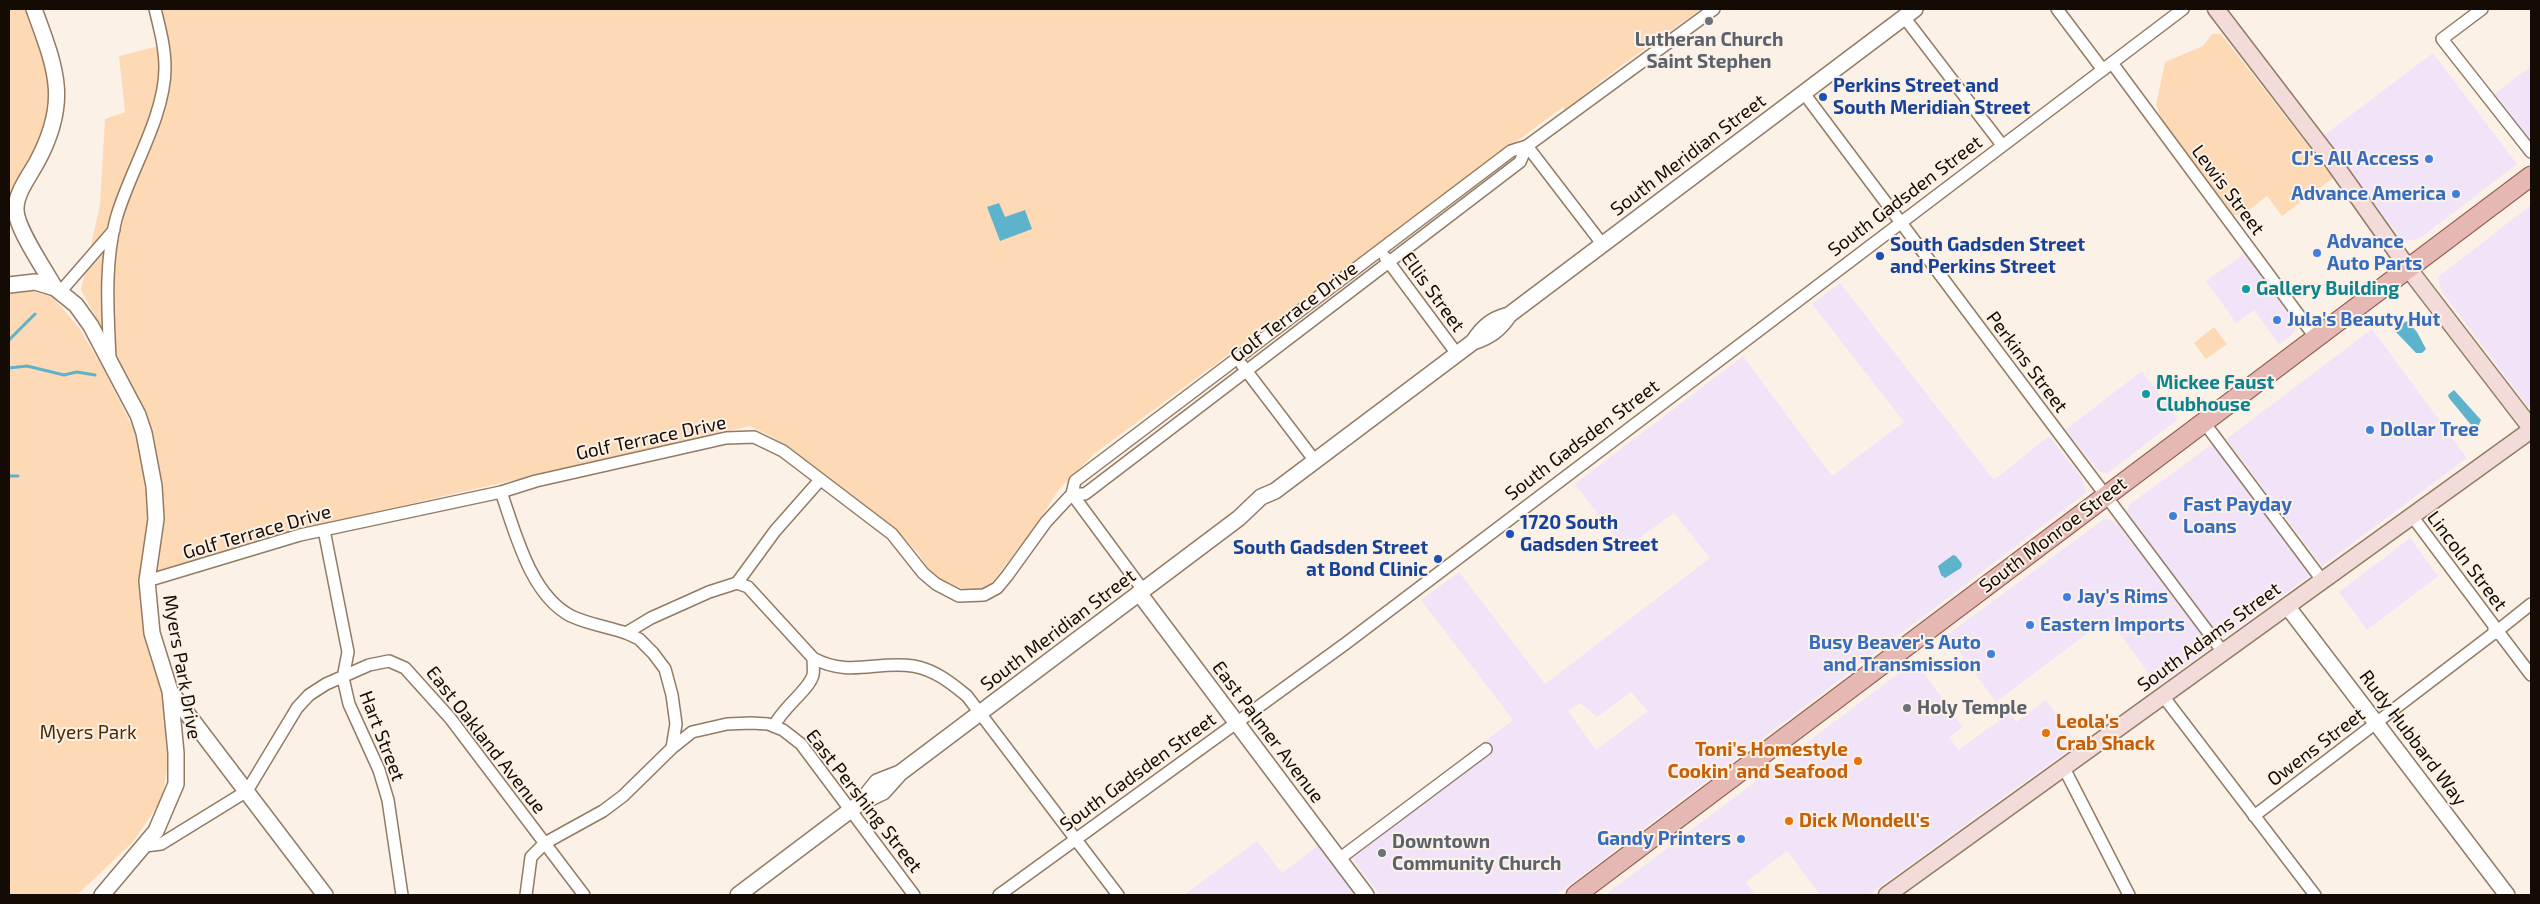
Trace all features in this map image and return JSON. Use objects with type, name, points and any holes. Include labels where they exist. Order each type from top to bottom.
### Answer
[{"type":"main road","points":[[2216,9],[2333,162],[2408,268],[2531,429]]},
{"type":"main road","name":"South Monroe Street","points":[[1576,895],[2531,176]]},
{"type":"main road","name":"South Adams Street","points":[[1887,895],[2531,429]]},
{"type":"street","points":[[12,211],[52,132],[58,104],[53,65],[34,9]]},
{"type":"street","points":[[110,359],[108,291],[114,229],[125,190],[161,100],[165,70],[164,42],[155,9]]},
{"type":"street","name":"Golf Terrace Drive","points":[[147,581],[324,530],[501,492],[536,481],[726,438],[748,437],[762,439],[775,446],[892,534],[923,573],[936,584],[951,593],[975,597],[990,593],[1007,576],[1046,522],[1072,494],[1075,481],[1511,151],[1527,146],[1714,9]]},
{"type":"street","name":"Lewis Street","points":[[2057,9],[2107,67],[2315,337]]},
{"type":"street","name":"South Gadsden Street","points":[[999,895],[1235,722],[1346,644],[2183,9]]},
{"type":"street","points":[[2482,9],[2442,39],[2531,152]]},
{"type":"street","points":[[1910,13],[2002,145]]},
{"type":"street","name":"South Meridian Street","points":[[738,895],[855,806],[884,792],[900,773],[1239,518],[1253,515],[1266,505],[1275,491],[1473,342],[1489,336],[1500,329],[1509,315],[1910,13]]},
{"type":"street","name":"Perkins Street","points":[[1803,92],[2223,652]]},
{"type":"street","points":[[1527,146],[1603,245]]},
{"type":"street","name":"Golf Terrace Drive","points":[[1072,494],[1084,494],[1520,162],[1527,146]]},
{"type":"street","name":"Myers Park Drive","points":[[12,211],[58,289],[76,305],[110,359],[144,433],[154,486],[156,519],[147,581],[152,633],[170,692],[176,752],[176,784],[164,817],[145,846],[102,895]]},
{"type":"street","points":[[9,285],[35,282],[58,289],[114,229]]},
{"type":"street","name":"Ellis Street","points":[[1380,250],[1457,354]]},
{"type":"street","points":[[1237,359],[1315,461]]},
{"type":"street","points":[[2203,422],[2322,580]]},
{"type":"street","points":[[626,632],[684,603],[737,583],[775,531],[820,480]]},
{"type":"street","points":[[501,492],[522,551],[550,600],[571,616],[626,632],[639,639],[654,653],[665,669],[672,695],[676,724],[672,748]]},
{"type":"street","name":"East Palmer Avenue","points":[[1072,494],[1235,722],[1366,895]]},
{"type":"street","name":"Lincoln Street","points":[[2412,516],[2531,675]]},
{"type":"street","points":[[324,530],[348,652],[343,678]]},
{"type":"street","points":[[737,583],[748,587],[813,658],[832,666],[844,668],[863,669],[899,665],[927,670],[952,683],[967,696],[1118,895]]},
{"type":"street","name":"Owens Street","points":[[2254,816],[2531,604]]},
{"type":"street","name":"Rudy Hubbard Way","points":[[2287,606],[2507,895]]},
{"type":"street","points":[[774,726],[780,714],[810,681],[814,673],[813,658]]},
{"type":"street","name":"East Oakland Avenue","points":[[247,790],[297,708],[310,694],[380,661],[396,663],[405,668],[450,718],[545,843],[531,857],[526,895]]},
{"type":"street","name":"Hart Street","points":[[343,678],[350,704],[379,770],[388,800],[402,895]]},
{"type":"street","points":[[170,692],[247,790],[324,895]]},
{"type":"street","points":[[2163,696],[2315,895]]},
{"type":"street","name":"East Pershing Street","points":[[545,843],[603,811],[623,796],[672,748],[692,732],[711,727],[751,723],[774,726],[783,730],[801,744],[855,806],[914,895]]},
{"type":"street","points":[[1338,859],[1486,749]]},
{"type":"street","points":[[2064,768],[2129,895]]},
{"type":"street","points":[[145,846],[161,844],[247,790]]},
{"type":"street","points":[[545,843],[584,895]]},
{"type":"shaded area","points":[[2433,53],[2517,164],[2419,239],[2407,241],[2402,240],[2323,136]]},
{"type":"shaded area","points":[[2531,66],[2531,144],[2490,97]]},
{"type":"shaded area","points":[[2531,205],[2531,405],[2528,407],[2442,292],[2438,277]]},
{"type":"shaded area","points":[[2245,253],[2296,325],[2294,333],[2279,345],[2254,310],[2236,323],[2206,281]]},
{"type":"shaded area","points":[[1840,283],[1994,480],[2049,436],[2082,478],[2087,492],[1556,895],[1380,895],[1345,849],[1513,720],[1421,600],[1459,572],[1545,684],[1710,558],[1674,513],[1624,549],[1575,484],[1743,356],[1832,476],[1904,422],[1812,304]],"holes":[[[1631,692],[1648,711],[1596,750],[1568,711],[1580,703],[1597,717]]]},
{"type":"shaded area","name":"Dollar Tree","points":[[2372,329],[2467,458],[2322,566],[2226,439]]},
{"type":"shaded area","points":[[2142,371],[2178,419],[2108,473],[2100,472],[2065,430]]},
{"type":"shaded area","points":[[2212,444],[2311,575],[2220,640],[2127,512],[2129,505]]},
{"type":"shaded area","points":[[2104,519],[2111,520],[2118,525],[2204,638],[2209,649],[2158,686],[2108,618],[1996,702],[1947,635]]},
{"type":"shaded area","points":[[2410,538],[2438,576],[2367,630],[2339,592]]},
{"type":"shaded area","points":[[1915,661],[1963,727],[1949,737],[1958,750],[2010,713],[2016,722],[2046,700],[2077,744],[1868,895],[1820,895],[1787,851],[1746,882],[1755,895],[1605,895]]},
{"type":"shaded area","points":[[1257,841],[1282,873],[1320,844],[1358,895],[1184,895]]},
{"type":"green space","points":[[9,9],[27,9],[42,51],[51,97],[47,125],[9,197]]},
{"type":"green space","points":[[161,9],[1701,9],[1622,65],[1565,110],[1563,107],[1094,454],[1059,489],[1035,527],[994,580],[982,590],[964,589],[947,584],[930,572],[918,553],[896,530],[776,439],[750,426],[344,519],[155,575],[159,540],[160,471],[137,395],[81,290],[100,205],[105,119],[125,112],[119,56],[166,44]]},
{"type":"green space","points":[[2212,34],[2221,34],[2333,178],[2282,216],[2267,196],[2244,214],[2233,215],[2165,127],[2156,105],[2165,62],[2203,46]]},
{"type":"green space","name":"Myers Park","points":[[31,291],[52,296],[79,328],[103,368],[140,442],[151,526],[145,570],[166,693],[168,764],[162,799],[133,842],[77,895],[9,895],[9,294]]},
{"type":"green space","points":[[2214,327],[2227,344],[2206,359],[2194,343]]},
{"type":"water","points":[[999,203],[1005,217],[1025,210],[1032,229],[1000,241],[987,207]]},
{"type":"water","points":[[2407,321],[2417,332],[2426,349],[2422,353],[2416,353],[2395,331],[2394,328]]},
{"type":"water","points":[[2454,390],[2481,420],[2478,427],[2472,426],[2449,398],[2448,395]]},
{"type":"water","points":[[1953,555],[1962,564],[1961,568],[1945,578],[1941,575],[1938,566]]},
{"type":"waterway","points":[[9,340],[35,314]]},
{"type":"waterway","points":[[9,368],[27,366],[64,375],[77,372],[95,375]]},
{"type":"waterway","points":[[9,476],[18,476]]},
{"type":"place","name":"Lutheran Church Saint Stephen","points":[[1709,21]]},
{"type":"place","name":"Perkins Street and South Meridian Street","points":[[1823,97]]},
{"type":"place","name":"CJ's All Access","points":[[2429,159]]},
{"type":"place","name":"Advance America","points":[[2456,194]]},
{"type":"place","name":"Advance Auto Parts","points":[[2317,253]]},
{"type":"place","name":"South Gadsden Street and Perkins Street","points":[[1880,256]]},
{"type":"place","name":"Gallery Building","points":[[2246,289]]},
{"type":"place","name":"Jula's Beauty Hut","points":[[2277,320]]},
{"type":"place","name":"Mickee Faust Clubhouse","points":[[2146,394]]},
{"type":"place","name":"Dollar Tree","points":[[2370,430]]},
{"type":"place","name":"Fast Payday Loans","points":[[2173,516]]},
{"type":"place","name":"1720 South Gadsden Street","points":[[1510,534]]},
{"type":"place","name":"South Gadsden Street at Bond Clinic","points":[[1438,559]]},
{"type":"place","name":"Jay's Rims","points":[[2067,597]]},
{"type":"place","name":"Eastern Imports","points":[[2030,625]]},
{"type":"place","name":"Busy Beaver's Auto and Transmission","points":[[1991,654]]},
{"type":"place","name":"Holy Temple","points":[[1907,708]]},
{"type":"place","name":"Leola's Crab Shack","points":[[2046,733]]},
{"type":"place","name":"Toni's Homestyle Cookin' and Seafood","points":[[1858,761]]},
{"type":"place","name":"Dick Mondell's","points":[[1789,821]]},
{"type":"place","name":"Gandy Printers","points":[[1741,839]]},
{"type":"place","name":"Downtown Community Church","points":[[1382,853]]}]
